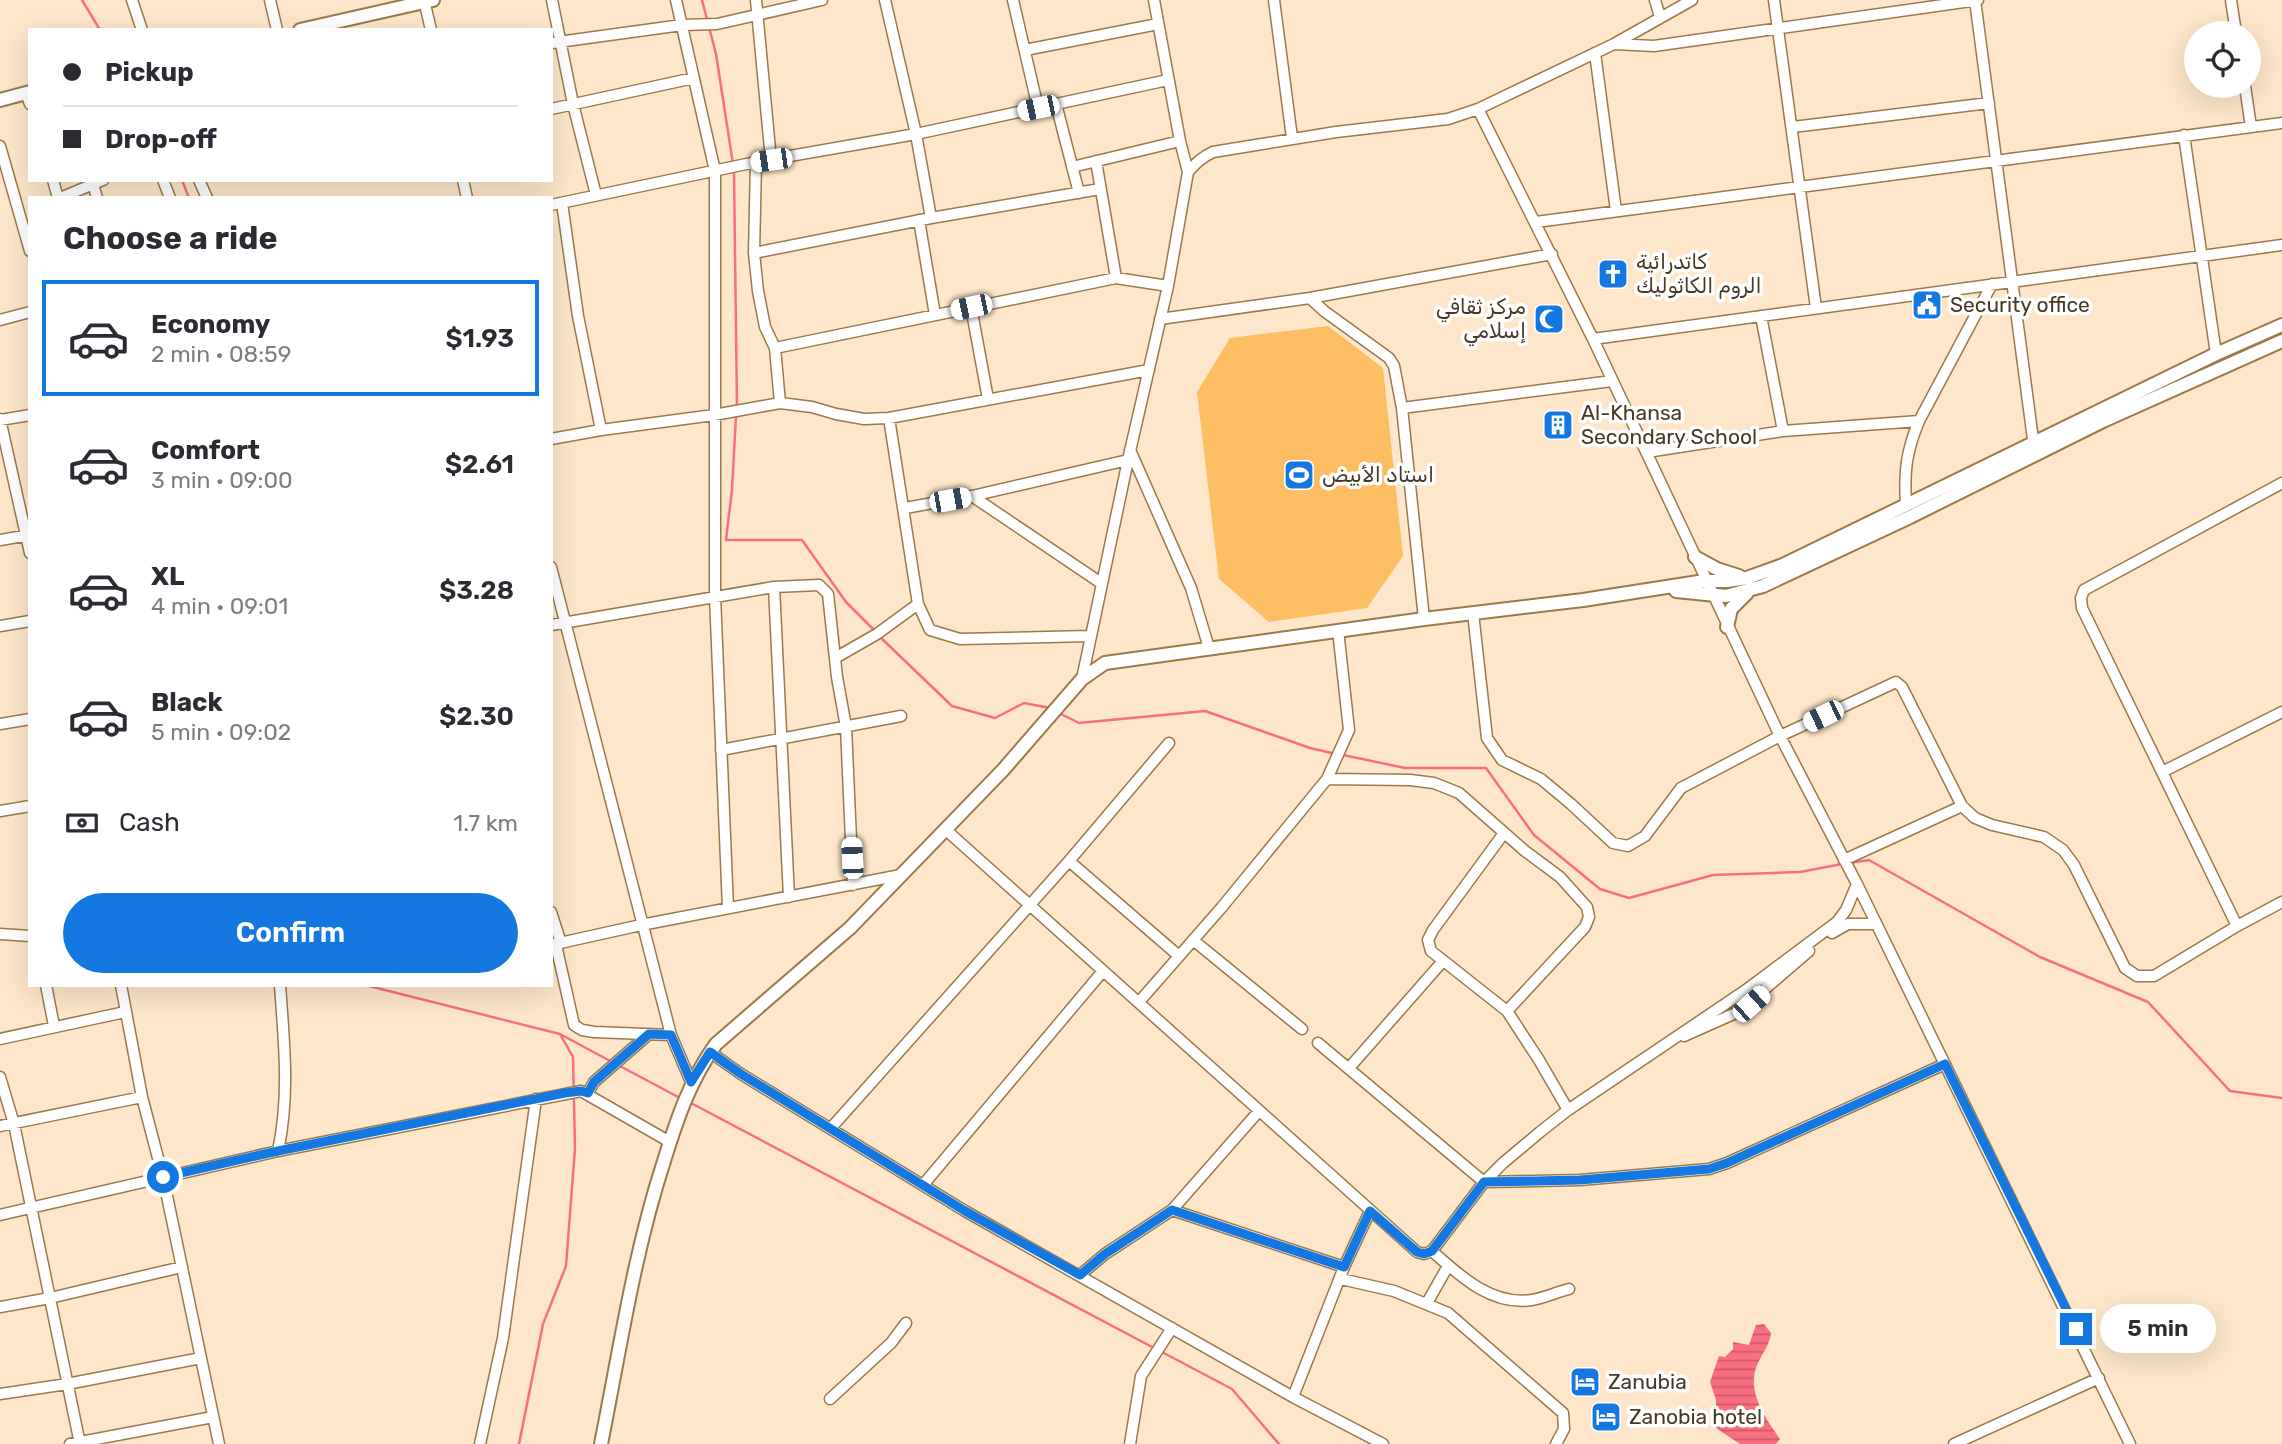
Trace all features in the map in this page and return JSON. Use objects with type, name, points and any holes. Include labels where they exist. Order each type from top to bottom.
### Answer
[{"type":"main road","points":[[309,28],[427,1]]},
{"type":"main road","points":[[0,100],[28,96]]},
{"type":"main road","points":[[1665,589],[1713,596],[1749,591],[1787,576],[2216,354],[2282,325]]},
{"type":"main road","points":[[601,1444],[652,1199],[690,1085],[710,1052],[850,928],[946,830],[1082,679],[1105,663],[1338,630],[1665,589],[1705,581],[1746,578],[1783,565],[1906,506],[2282,341]]},
{"type":"main road","points":[[1695,557],[1717,569],[1746,578]]},
{"type":"main road","points":[[1727,627],[1731,609],[1749,591]]},
{"type":"street","points":[[132,0],[141,28]]},
{"type":"street","points":[[270,0],[277,28]]},
{"type":"street","points":[[552,0],[556,43],[596,195]]},
{"type":"street","points":[[676,0],[715,171],[718,415],[715,596],[727,908]]},
{"type":"street","points":[[756,0],[771,160]]},
{"type":"street","points":[[556,43],[682,25],[717,24],[822,0]]},
{"type":"street","points":[[885,0],[916,134],[931,218]]},
{"type":"street","points":[[1013,0],[1038,108]]},
{"type":"street","points":[[1082,679],[1168,286],[1188,172],[1154,0]]},
{"type":"street","points":[[1274,0],[1292,138]]},
{"type":"street","points":[[1656,0],[1660,17]]},
{"type":"street","points":[[1188,172],[1202,158],[1213,152],[1292,138],[1448,119],[1478,109],[1614,44],[1692,0]]},
{"type":"street","points":[[1774,0],[1816,308]]},
{"type":"street","points":[[1614,44],[1654,46],[1976,0],[2034,449]]},
{"type":"street","points":[[2231,0],[2234,21]]},
{"type":"street","points":[[427,1],[431,28]]},
{"type":"street","points":[[1025,50],[1158,24]]},
{"type":"street","points":[[1595,53],[1616,211]]},
{"type":"street","points":[[553,109],[694,78]]},
{"type":"street","points":[[601,430],[556,204],[752,163],[916,134],[1168,80]]},
{"type":"street","points":[[2247,98],[2251,127]]},
{"type":"street","points":[[1793,127],[1989,103]]},
{"type":"street","points":[[1056,104],[1079,193]]},
{"type":"street","points":[[1478,109],[1552,254],[1780,736],[1857,884],[2130,1444]]},
{"type":"street","points":[[1536,222],[2282,123]]},
{"type":"street","points":[[2184,135],[2216,354]]},
{"type":"street","points":[[1072,167],[1180,141]]},
{"type":"street","points":[[0,146],[28,244]]},
{"type":"street","points":[[1096,161],[1116,278]]},
{"type":"street","points":[[752,163],[754,253],[761,310],[765,327],[775,348],[780,403]]},
{"type":"street","points":[[64,196],[98,182]]},
{"type":"street","points":[[754,253],[919,220],[1100,189]]},
{"type":"street","points":[[919,220],[935,315]]},
{"type":"street","points":[[1592,339],[2282,245]]},
{"type":"street","points":[[1160,319],[1310,298],[1552,254]]},
{"type":"street","points":[[775,348],[1116,278],[1168,286]]},
{"type":"street","points":[[1906,506],[1905,465],[1919,421],[1992,284]]},
{"type":"street","points":[[1310,298],[1389,358],[1394,366],[1402,408],[1424,619]]},
{"type":"street","points":[[971,307],[988,399]]},
{"type":"street","points":[[0,320],[28,313]]},
{"type":"street","points":[[1761,316],[1783,431]]},
{"type":"street","points":[[553,439],[718,415],[780,403],[864,419],[889,418],[1149,370]]},
{"type":"street","points":[[1402,408],[1612,381]]},
{"type":"street","points":[[0,540],[28,535],[0,419],[28,415]]},
{"type":"street","points":[[889,418],[918,604],[930,630],[960,639],[1090,636]]},
{"type":"street","points":[[1647,452],[1783,431],[1919,421]]},
{"type":"street","points":[[905,508],[972,496],[1129,455]]},
{"type":"street","points":[[1129,455],[1191,588],[1209,648]]},
{"type":"street","points":[[2237,926],[2082,608],[2081,598],[2084,590],[2282,483]]},
{"type":"street","points":[[972,496],[1101,583]]},
{"type":"street","points":[[553,575],[641,925],[671,1035],[690,1085]]},
{"type":"street","points":[[553,625],[774,587],[819,585],[825,588],[846,727],[853,885]]},
{"type":"street","points":[[774,587],[789,897]]},
{"type":"street","points":[[835,658],[877,634],[918,604]]},
{"type":"street","points":[[1473,613],[1487,738],[1493,749],[1502,760],[1541,779],[1613,843],[1628,846],[1645,836],[1681,788],[1780,736],[1896,682],[1902,687],[1962,806],[1975,818],[1992,825],[2044,837],[2063,850],[2074,864],[2125,968],[2137,976],[2154,976],[2282,902]]},
{"type":"street","points":[[0,626],[28,621]]},
{"type":"street","points":[[1139,1002],[1327,779],[1349,730],[1338,630]]},
{"type":"street","points":[[2162,772],[2282,712]]},
{"type":"street","points":[[721,750],[901,716]]},
{"type":"street","points":[[0,724],[28,719]]},
{"type":"street","points":[[831,1128],[1069,861],[1169,743]]},
{"type":"street","points":[[1327,779],[1410,780],[1434,783],[1459,793],[1560,877],[1587,907],[1589,917],[1586,927],[1507,1011]]},
{"type":"street","points":[[0,811],[28,806]]},
{"type":"street","points":[[1844,860],[1962,806]]},
{"type":"street","points":[[946,830],[1370,1211],[1417,1252],[1424,1254],[1432,1251],[1484,1182],[1503,1163],[1568,1110],[1746,990],[1837,922],[1846,910],[1857,884]]},
{"type":"street","points":[[1504,833],[1428,940],[1431,951],[1507,1011],[1568,1110]]},
{"type":"street","points":[[1069,861],[1179,956]]},
{"type":"street","points":[[556,944],[902,875]]},
{"type":"street","points":[[1667,1042],[1738,1012],[1839,928],[1857,922],[1876,924]]},
{"type":"street","points":[[553,925],[574,1025],[594,1032],[671,1035]]},
{"type":"street","points":[[0,934],[28,936]]},
{"type":"street","points":[[1193,940],[1303,1029]]},
{"type":"street","points":[[1349,1068],[1443,961]]},
{"type":"street","points":[[923,1185],[1103,971]]},
{"type":"street","points":[[46,987],[54,1026]]},
{"type":"street","points":[[121,987],[142,1097],[163,1177],[219,1444]]},
{"type":"street","points":[[278,1151],[285,1119],[286,1088],[280,987]]},
{"type":"street","points":[[0,1039],[125,1013]]},
{"type":"street","points":[[584,1092],[649,1034]]},
{"type":"street","points":[[1318,1043],[1484,1182],[1580,1180],[1709,1169],[1945,1064]]},
{"type":"street","points":[[710,1052],[741,1074],[923,1185],[1293,1397],[1383,1444]]},
{"type":"street","points":[[0,1077],[15,1124],[77,1443],[213,1417]]},
{"type":"street","points":[[0,1215],[278,1151],[565,1093],[584,1092],[670,1142]]},
{"type":"street","points":[[0,1126],[142,1097]]},
{"type":"street","points":[[480,1444],[503,1338],[536,1099]]},
{"type":"street","points":[[1080,1275],[1105,1254],[1172,1210],[1259,1111]]},
{"type":"street","points":[[1172,1210],[1344,1267]]},
{"type":"street","points":[[1293,1397],[1344,1267],[1370,1211]]},
{"type":"street","points":[[1432,1251],[1472,1284],[1506,1299],[1532,1300],[1569,1289]]},
{"type":"street","points":[[1427,1303],[1448,1266]]},
{"type":"street","points":[[0,1307],[182,1267]]},
{"type":"street","points":[[1341,1279],[1394,1291],[1448,1313],[1563,1413],[1564,1429],[1556,1444]]},
{"type":"street","points":[[830,1399],[891,1343],[906,1323]]},
{"type":"street","points":[[1130,1444],[1141,1376],[1172,1328]]},
{"type":"street","points":[[0,1394],[201,1358]]},
{"type":"street","points":[[1954,1444],[2099,1378]]},
{"type":"shaded area","points":[[1328,326],[1383,368],[1403,556],[1367,608],[1269,622],[1219,579],[1197,392],[1230,338]]},
{"type":"shaded area","points":[[1764,1324],[1771,1333],[1755,1373],[1755,1393],[1768,1422],[1780,1439],[1776,1444],[1740,1444],[1716,1428],[1716,1400],[1710,1382],[1719,1356],[1725,1357],[1733,1349],[1733,1342],[1749,1345],[1756,1325]]},
{"type":"waterway","points":[[82,0],[99,28]]},
{"type":"waterway","points":[[702,0],[716,54],[733,164]]},
{"type":"waterway","points":[[734,171],[737,409]]},
{"type":"waterway","points":[[183,182],[188,196]]},
{"type":"waterway","points":[[736,415],[726,540],[802,540],[846,602],[876,632]]},
{"type":"waterway","points":[[880,637],[952,706],[995,718],[1024,703],[1050,708]]},
{"type":"waterway","points":[[1059,713],[1079,723],[1205,711],[1310,748],[1336,754]]},
{"type":"waterway","points":[[1343,755],[1405,768],[1486,768],[1534,835],[1600,889],[1629,898],[1713,875],[1800,872],[1842,864]]},
{"type":"waterway","points":[[1849,863],[1869,860],[2040,957],[2148,1002],[2230,1091],[2282,1098]]},
{"type":"waterway","points":[[373,987],[560,1034],[612,1062]]},
{"type":"waterway","points":[[519,1444],[543,1324],[566,1266],[575,1148],[573,1057],[560,1034]]},
{"type":"waterway","points":[[618,1065],[680,1098]]},
{"type":"waterway","points":[[689,1102],[1154,1348]]},
{"type":"waterway","points":[[1160,1351],[1232,1389],[1279,1444]]},
{"type":"place","name":"كاتدرائية الروم الكاثوليك","points":[[1613,274]]},
{"type":"place","name":"Security office","points":[[1927,305]]},
{"type":"place","name":"مركز ثقافي إسلامي","points":[[1549,319]]},
{"type":"place","name":"Al-Khansa Secondary School","points":[[1558,425]]},
{"type":"place","name":"استاد الأبيض","points":[[1299,475]]},
{"type":"place","name":"Zanubia","points":[[1585,1382]]},
{"type":"place","name":"Zanobia hotel","points":[[1606,1417]]},
{"type":"route","points":[[163,1177],[565,1093],[588,1093],[594,1082],[649,1034],[671,1035],[691,1082],[710,1052],[741,1074],[965,1211],[1080,1275],[1105,1254],[1172,1210],[1344,1267],[1370,1211],[1417,1252],[1424,1254],[1432,1251],[1484,1182],[1580,1180],[1709,1169],[1945,1064],[2076,1329]]}]
